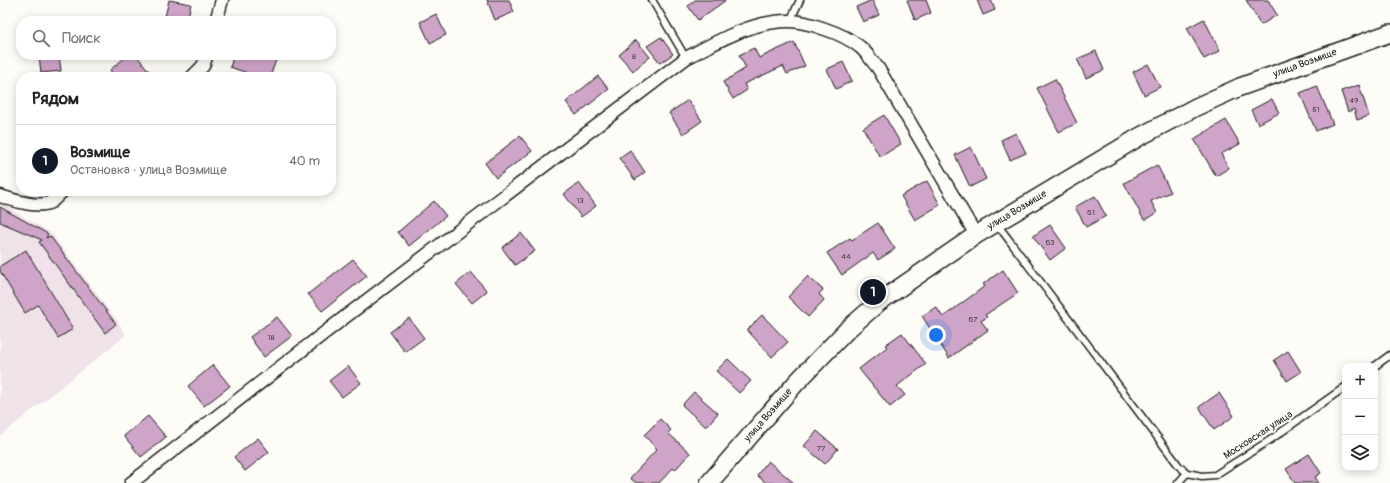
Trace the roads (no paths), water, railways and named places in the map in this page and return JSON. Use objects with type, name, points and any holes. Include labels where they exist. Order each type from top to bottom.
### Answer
[{"type":"main road","name":"улица Возмище","points":[[709,483],[796,383],[848,329],[879,302],[976,235],[1139,137],[1196,106],[1247,84],[1390,33]]},
{"type":"street","points":[[217,16],[222,0]]},
{"type":"street","points":[[131,483],[339,322],[686,58],[752,27],[772,22],[790,21],[812,24],[837,33],[860,48],[878,68],[976,235]]},
{"type":"street","points":[[197,72],[205,60]]},
{"type":"street","points":[[0,196],[17,202],[36,204],[50,202],[57,196]]},
{"type":"lane","points":[[652,0],[686,58]]},
{"type":"lane","points":[[790,21],[800,0]]},
{"type":"lane","points":[[996,223],[1175,460],[1188,473],[1178,483]]},
{"type":"lane","points":[[1378,364],[1390,355]]},
{"type":"lane","name":"Московская улица","points":[[1188,473],[1202,476],[1215,475],[1270,440],[1342,389]]},
{"type":"place","name":"Возмище","points":[[873,292]]}]
